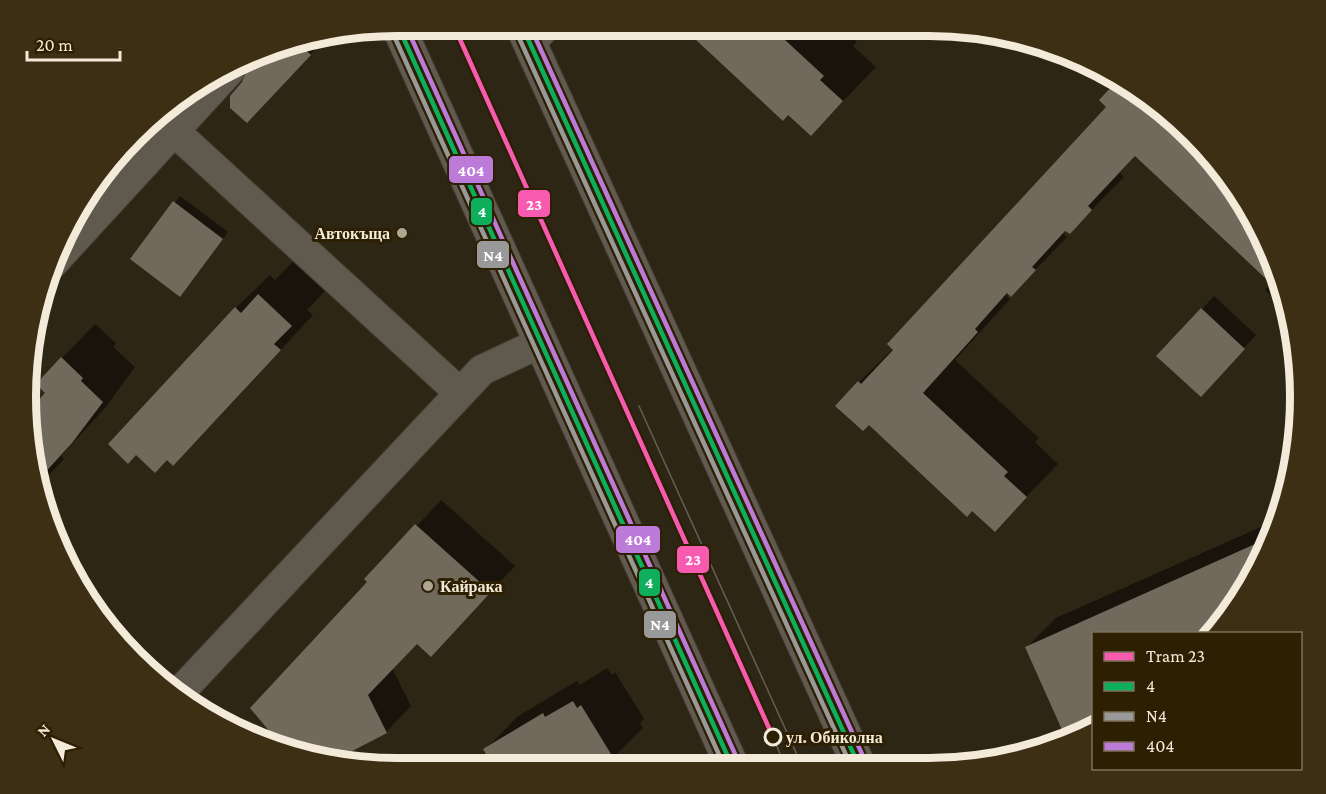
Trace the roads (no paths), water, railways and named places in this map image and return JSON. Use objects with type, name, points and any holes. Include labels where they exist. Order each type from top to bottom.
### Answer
[{"type":"main road","points":[[402,36],[728,758]]},
{"type":"main road","points":[[535,36],[856,758]]},
{"type":"street","points":[[69,245],[218,83]]},
{"type":"street","points":[[174,131],[460,393]]},
{"type":"street","points":[[184,688],[482,370],[540,343]]},
{"type":"tram line","name":"23","points":[[458,36],[773,737]]},
{"type":"tram line","points":[[639,406],[798,758]]},
{"type":"tram line","points":[[773,737],[782,758]]},
{"type":"place","name":"Автокъща","points":[[402,233]]},
{"type":"place","name":"Кайрака","points":[[428,586]]},
{"type":"place","name":"ул. Обиколна","points":[[773,737]]}]
